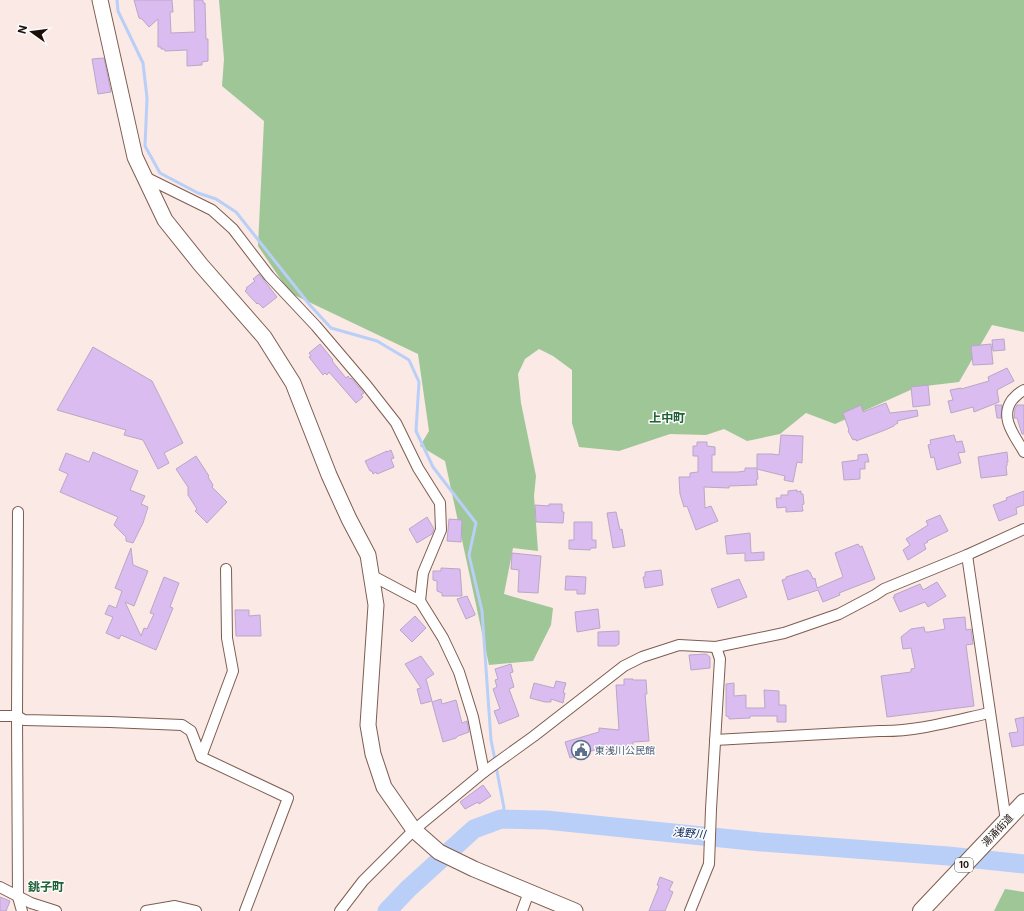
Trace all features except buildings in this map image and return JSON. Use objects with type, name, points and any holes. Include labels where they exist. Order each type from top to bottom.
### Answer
[{"type":"main road","name":"湯涌街道","points":[[921,911],[1024,802]]},
{"type":"street","points":[[100,0],[135,157],[165,220],[201,265],[264,338],[292,383],[329,475],[349,519],[368,555],[376,605],[368,725],[373,754],[384,787],[414,830],[439,852],[474,869],[575,911]]},
{"type":"street","points":[[145,177],[212,210],[233,229],[269,276],[316,326],[396,423],[418,468],[440,503],[441,530],[423,573],[420,601]]},
{"type":"street","points":[[1024,390],[1018,393],[1008,406],[1006,416],[1008,423],[1024,452]]},
{"type":"street","points":[[18,512],[18,897],[22,911]]},
{"type":"street","points":[[340,911],[363,881],[414,830],[487,770],[534,736],[624,666],[655,652],[679,645],[716,646],[784,633],[812,624],[839,614],[884,589],[967,555],[1024,529]]},
{"type":"street","points":[[967,555],[1006,821]]},
{"type":"street","points":[[201,757],[233,671],[227,638],[226,569]]},
{"type":"street","points":[[371,575],[420,601],[443,638],[459,672],[487,770]]},
{"type":"street","points":[[690,911],[709,864],[720,659],[716,646]]},
{"type":"street","points":[[715,740],[895,731],[989,713]]},
{"type":"street","points":[[0,716],[17,716],[24,720],[182,725],[191,731],[201,757],[288,798],[245,911]]},
{"type":"street","points":[[0,887],[31,903],[56,911]]},
{"type":"street","points":[[522,911],[529,892]]},
{"type":"street","points":[[146,911],[175,906],[196,911]]},
{"type":"green space","points":[[219,0],[1024,0],[1024,332],[992,325],[959,382],[917,387],[835,424],[806,413],[780,434],[747,441],[724,429],[706,435],[670,434],[619,451],[579,447],[572,423],[572,370],[553,356],[539,349],[525,359],[518,374],[521,403],[536,476],[534,496],[538,551],[513,548],[504,594],[553,608],[551,625],[533,661],[489,665],[445,461],[420,446],[429,431],[418,354],[290,293],[258,246],[264,121],[222,86],[224,59]]},
{"type":"green space","points":[[1005,889],[1024,892],[1024,911],[994,911]]},
{"type":"waterway","points":[[117,0],[118,11],[143,63],[147,98],[145,146],[160,173],[198,193],[216,199],[236,212],[309,304],[331,328],[377,341],[409,360],[419,382],[416,431],[433,467],[476,523],[469,555],[482,611],[491,740],[495,760]]},
{"type":"waterway","points":[[496,766],[504,808],[501,819]]},
{"type":"waterway","name":"浅野川","points":[[387,911],[408,889],[474,829],[501,819],[546,820],[761,842],[948,856],[1024,864]]},
{"type":"place","name":"東浅川公民館","points":[[581,750]]},
{"type":"district","name":"上中町","points":[[667,418]]},
{"type":"district","name":"銚子町","points":[[46,887]]}]
